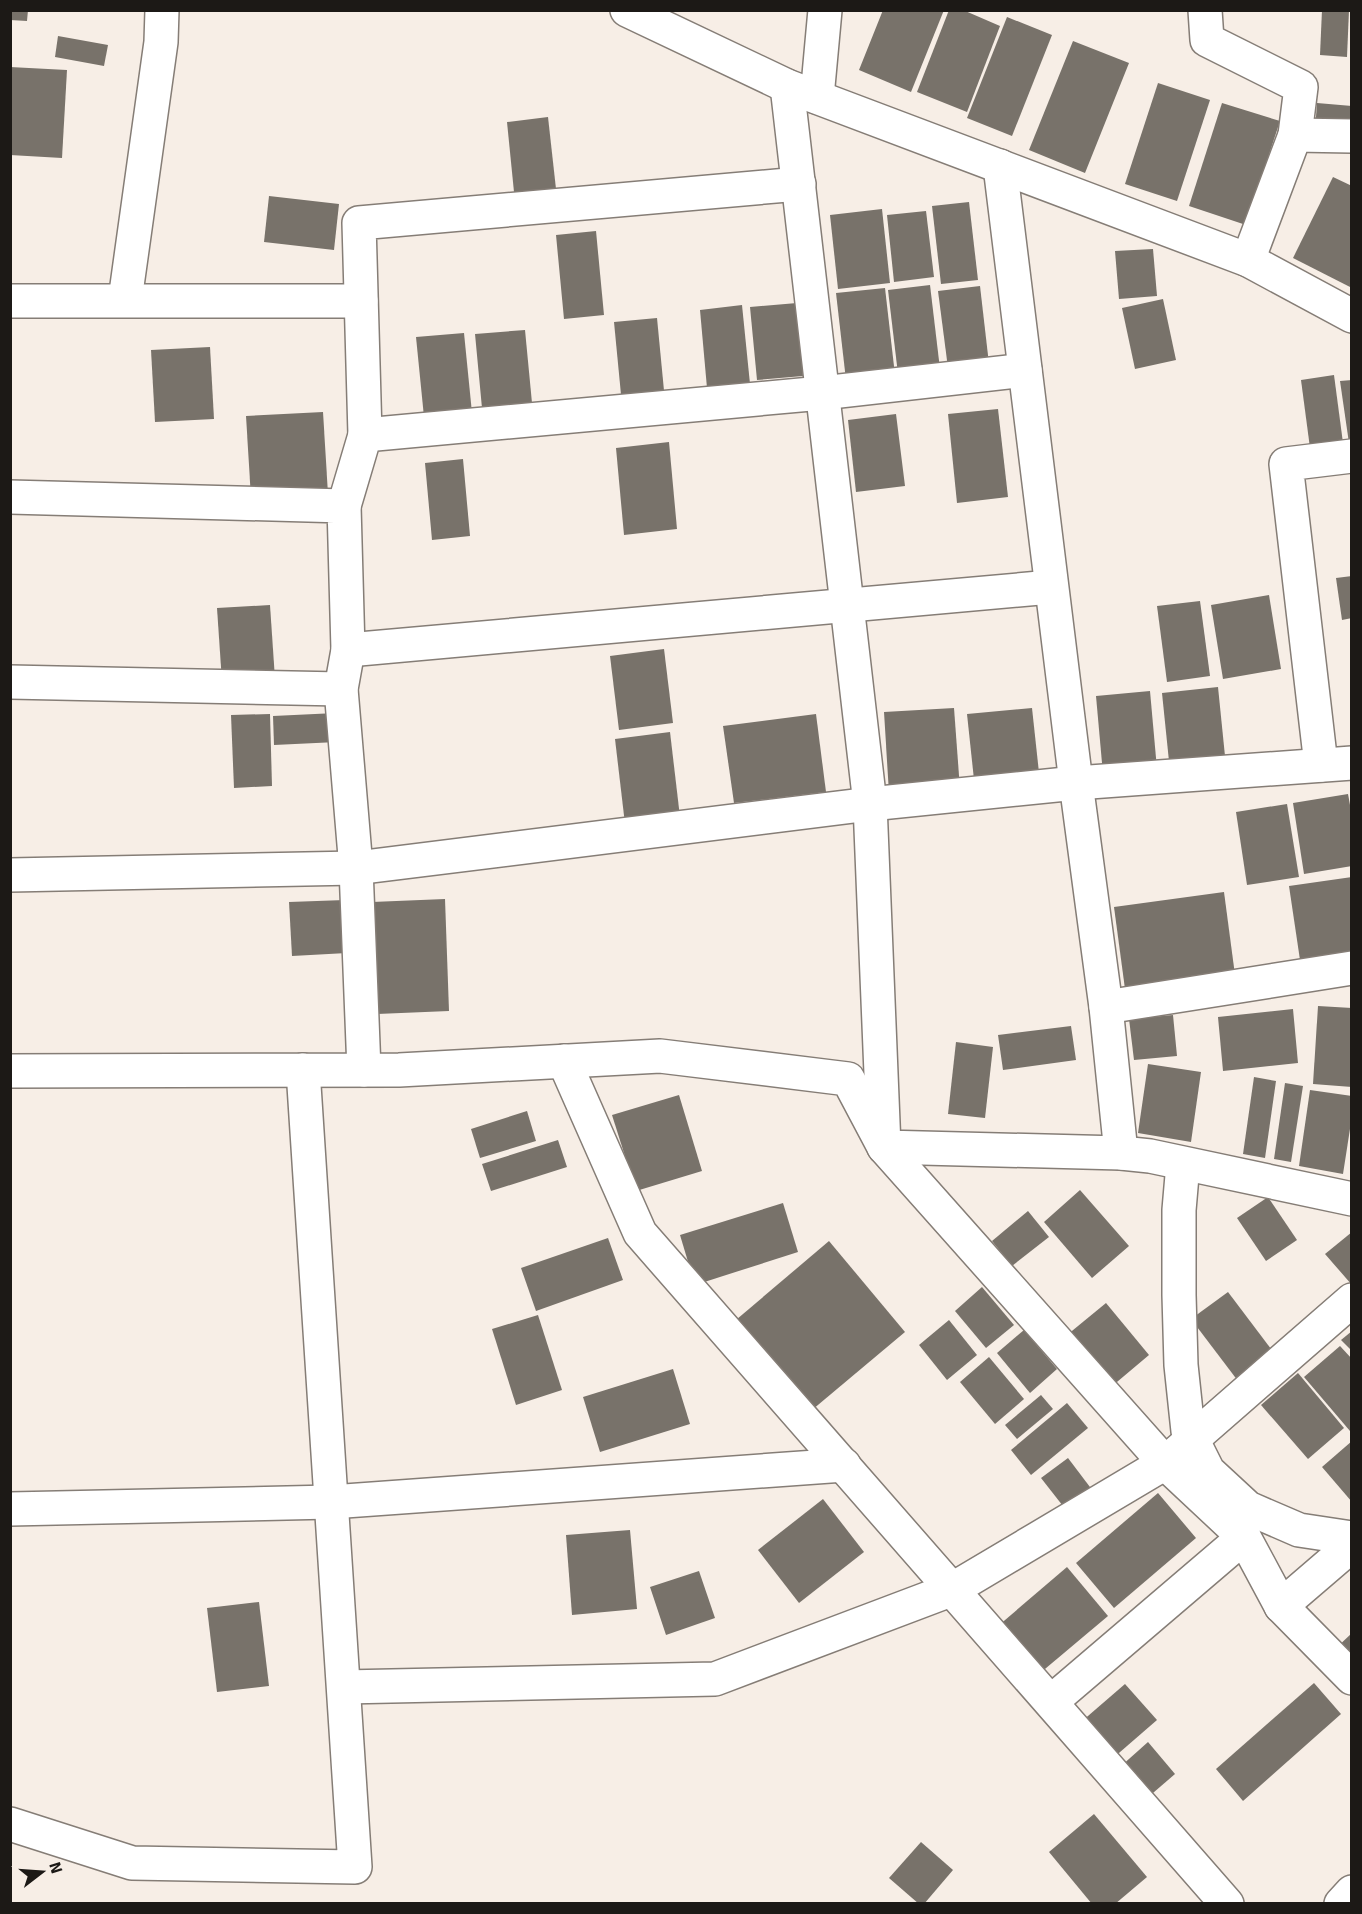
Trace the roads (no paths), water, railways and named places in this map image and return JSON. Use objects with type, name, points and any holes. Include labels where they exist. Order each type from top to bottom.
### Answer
[{"type":"street","points":[[125,300],[162,42],[162,10]]},
{"type":"street","points":[[627,10],[802,91],[1248,260],[1352,316]]},
{"type":"street","points":[[825,10],[802,91],[799,184],[870,804],[884,1147]]},
{"type":"street","points":[[1205,10],[1207,40],[1301,87],[1295,135],[1248,260]]},
{"type":"street","points":[[1295,135],[1352,136]]},
{"type":"street","points":[[1000,166],[1051,587],[1106,1007],[1121,1153]]},
{"type":"street","points":[[364,1070],[356,868],[341,689],[348,650],[344,506],[365,435],[359,224],[799,184]]},
{"type":"street","points":[[10,301],[361,301]]},
{"type":"street","points":[[365,435],[822,393],[1025,370]]},
{"type":"street","points":[[10,875],[356,868],[870,804],[1076,783],[1336,764],[1286,464],[1352,456]]},
{"type":"street","points":[[10,497],[344,506]]},
{"type":"street","points":[[348,650],[1051,587]]},
{"type":"street","points":[[10,682],[341,689]]},
{"type":"street","points":[[1106,1007],[1352,968]]},
{"type":"street","points":[[10,1058],[11,1071],[364,1070],[660,1056],[848,1079],[884,1147],[1165,1463],[1244,1537],[1281,1606],[1352,1678]]},
{"type":"street","points":[[564,1061],[640,1233],[1052,1701],[1227,1904]]},
{"type":"street","points":[[10,1824],[132,1863],[355,1867],[303,1070]]},
{"type":"street","points":[[884,1147],[1121,1153],[1352,1199]]},
{"type":"street","points":[[1183,1164],[1179,1210],[1179,1318],[1188,1431],[1192,1440],[1208,1471],[1248,1508],[1299,1530],[1352,1538]]},
{"type":"street","points":[[344,1687],[715,1679],[953,1589],[1165,1463],[1352,1300]]},
{"type":"street","points":[[10,1509],[331,1503],[844,1465]]},
{"type":"street","points":[[1052,1701],[1244,1537]]},
{"type":"street","points":[[1281,1606],[1352,1545]]},
{"type":"street","points":[[1341,1904],[1352,1892]]}]
